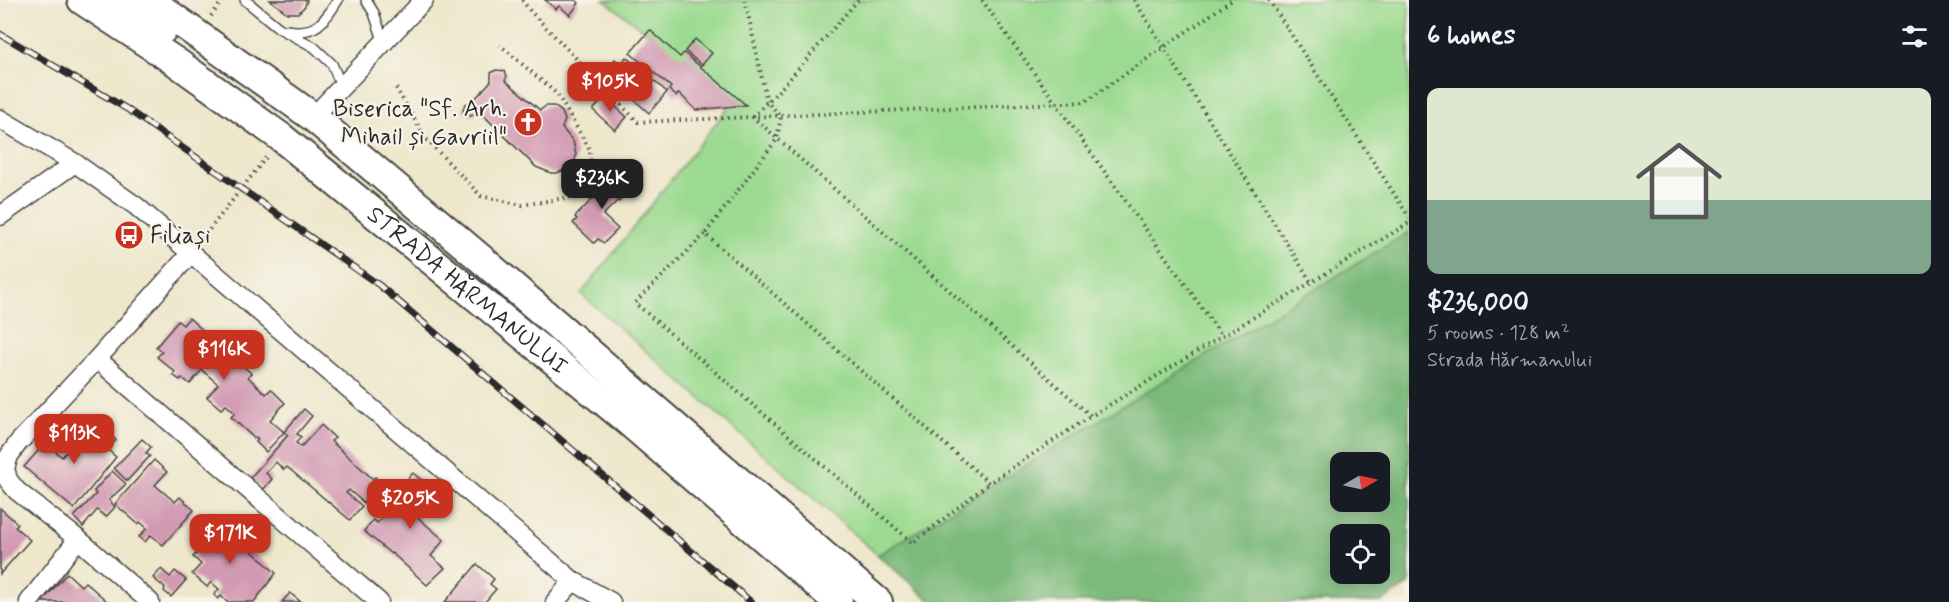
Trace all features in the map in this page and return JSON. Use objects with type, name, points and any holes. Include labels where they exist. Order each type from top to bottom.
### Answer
[{"type":"main road","name":"STRADA HĂRMANULUI","points":[[82,0],[176,62],[282,138],[622,416],[838,602]]},
{"type":"main road","points":[[120,0],[271,107],[313,117]]},
{"type":"main road","name":"STRADA HĂRMANULUI","points":[[149,0],[313,117],[878,602]]},
{"type":"street","points":[[313,117],[424,0]]},
{"type":"street","points":[[0,119],[75,163],[136,206],[573,581],[611,602]]},
{"type":"street","points":[[0,216],[75,163]]},
{"type":"street","points":[[150,602],[78,539],[17,491],[8,480],[5,468],[9,456],[18,443],[97,359],[191,253]]},
{"type":"street","points":[[97,359],[379,602]]},
{"type":"street","points":[[29,602],[78,539]]},
{"type":"street","points":[[555,602],[573,581]]},
{"type":"lane","points":[[245,0],[279,28],[314,47],[332,64],[342,88]]},
{"type":"lane","points":[[279,28],[301,32],[324,22],[338,0]]},
{"type":"lane","points":[[366,0],[374,13],[384,43]]},
{"type":"path","points":[[209,19],[223,0]]},
{"type":"path","points":[[522,0],[638,122],[1085,102],[1232,0]]},
{"type":"path","points":[[745,0],[767,102],[781,116]]},
{"type":"path","points":[[753,117],[787,82],[858,0]]},
{"type":"path","points":[[982,0],[1222,336]]},
{"type":"path","points":[[1134,0],[1311,282]]},
{"type":"path","points":[[1269,0],[1409,217]]},
{"type":"path","points":[[396,88],[426,139],[481,196],[522,205],[571,197],[591,177],[590,150],[557,94],[500,45]]},
{"type":"path","points":[[781,116],[777,139],[705,234],[635,303],[913,543],[989,483],[1091,416],[1409,223]]},
{"type":"path","points":[[753,117],[1091,416]]},
{"type":"path","points":[[191,253],[282,138]]},
{"type":"path","points":[[705,234],[989,483]]},
{"type":"green space","points":[[604,0],[1409,0],[1409,232],[878,555],[581,294],[735,99]]},
{"type":"green space","points":[[1409,232],[1409,584],[1381,602],[932,602],[878,555]]},
{"type":"building","points":[[270,0],[307,0],[298,13],[287,13]]},
{"type":"building","points":[[545,0],[576,0],[579,3],[570,15],[559,6],[556,9]]},
{"type":"building","points":[[650,30],[680,57],[684,53],[746,105],[696,110],[679,93],[676,96],[669,90],[671,87],[630,53]]},
{"type":"building","points":[[695,39],[712,53],[702,65],[685,51]]},
{"type":"building","points":[[626,57],[667,92],[649,113],[610,78],[616,72],[609,67],[615,59],[621,64]]},
{"type":"building","points":[[496,70],[505,71],[507,76],[505,80],[540,110],[546,106],[554,106],[562,112],[565,120],[562,128],[573,141],[576,155],[575,161],[567,169],[551,173],[536,167],[479,111],[471,116],[463,111],[465,104],[473,101],[491,81],[491,73]]},
{"type":"building","points":[[605,97],[627,117],[615,130],[593,110]]},
{"type":"building","points":[[622,171],[631,179],[624,186],[629,190],[603,215],[618,229],[604,243],[598,239],[594,243],[573,223],[577,219],[575,217]]},
{"type":"building","points":[[189,318],[206,333],[190,352],[206,366],[233,334],[244,343],[236,351],[241,356],[237,361],[251,373],[248,377],[266,394],[271,389],[285,403],[270,420],[284,432],[266,452],[256,442],[258,439],[256,437],[254,438],[231,417],[235,413],[226,405],[221,409],[207,397],[218,384],[202,370],[190,384],[173,375],[175,372],[157,357],[162,352],[156,347],[178,321],[183,325]]},
{"type":"building","points":[[304,409],[312,416],[297,434],[301,437],[296,443],[301,447],[321,425],[335,438],[331,441],[373,479],[375,477],[388,489],[370,508],[349,490],[346,493],[362,506],[350,520],[287,467],[284,470],[276,462],[266,473],[272,479],[263,490],[250,478],[288,435],[284,432]]},
{"type":"building","points":[[98,425],[116,440],[108,450],[116,457],[74,509],[24,467],[45,443],[62,457],[88,426],[94,431]]},
{"type":"building","points":[[142,439],[151,447],[146,453],[150,456],[127,481],[114,468]]},
{"type":"building","points":[[154,460],[167,472],[155,485],[175,502],[180,497],[194,510],[163,545],[151,535],[145,542],[139,537],[147,528],[140,522],[138,524],[115,504]]},
{"type":"building","points":[[112,471],[126,484],[109,500],[115,507],[106,517],[97,510],[83,527],[74,517],[96,494],[94,491]]},
{"type":"building","points":[[413,473],[437,493],[416,516],[444,540],[431,556],[445,568],[427,585],[364,531],[373,520],[377,523],[383,517],[381,515],[396,501],[392,496]]},
{"type":"building","points":[[0,508],[18,524],[15,527],[30,540],[0,574]]},
{"type":"building","points":[[213,516],[276,573],[254,602],[227,602],[221,596],[218,599],[214,595],[219,589],[211,582],[207,587],[192,574],[201,564],[193,557],[201,549],[191,540]]},
{"type":"building","points":[[477,564],[494,579],[490,584],[496,589],[485,602],[445,602]]},
{"type":"building","points":[[161,569],[170,577],[175,571],[186,580],[171,597],[164,591],[165,588],[153,578]]},
{"type":"building","points":[[67,573],[81,586],[85,582],[108,602],[42,602]]},
{"type":"building","points":[[290,593],[301,602],[282,602]]},
{"type":"railway","points":[[0,34],[127,109],[379,285],[751,602]]},
{"type":"place","name":"Biserica \"Sf. Arh. Mihail și Gavriil\"","points":[[528,122]]},
{"type":"place","name":"Filiași","points":[[129,235]]}]
